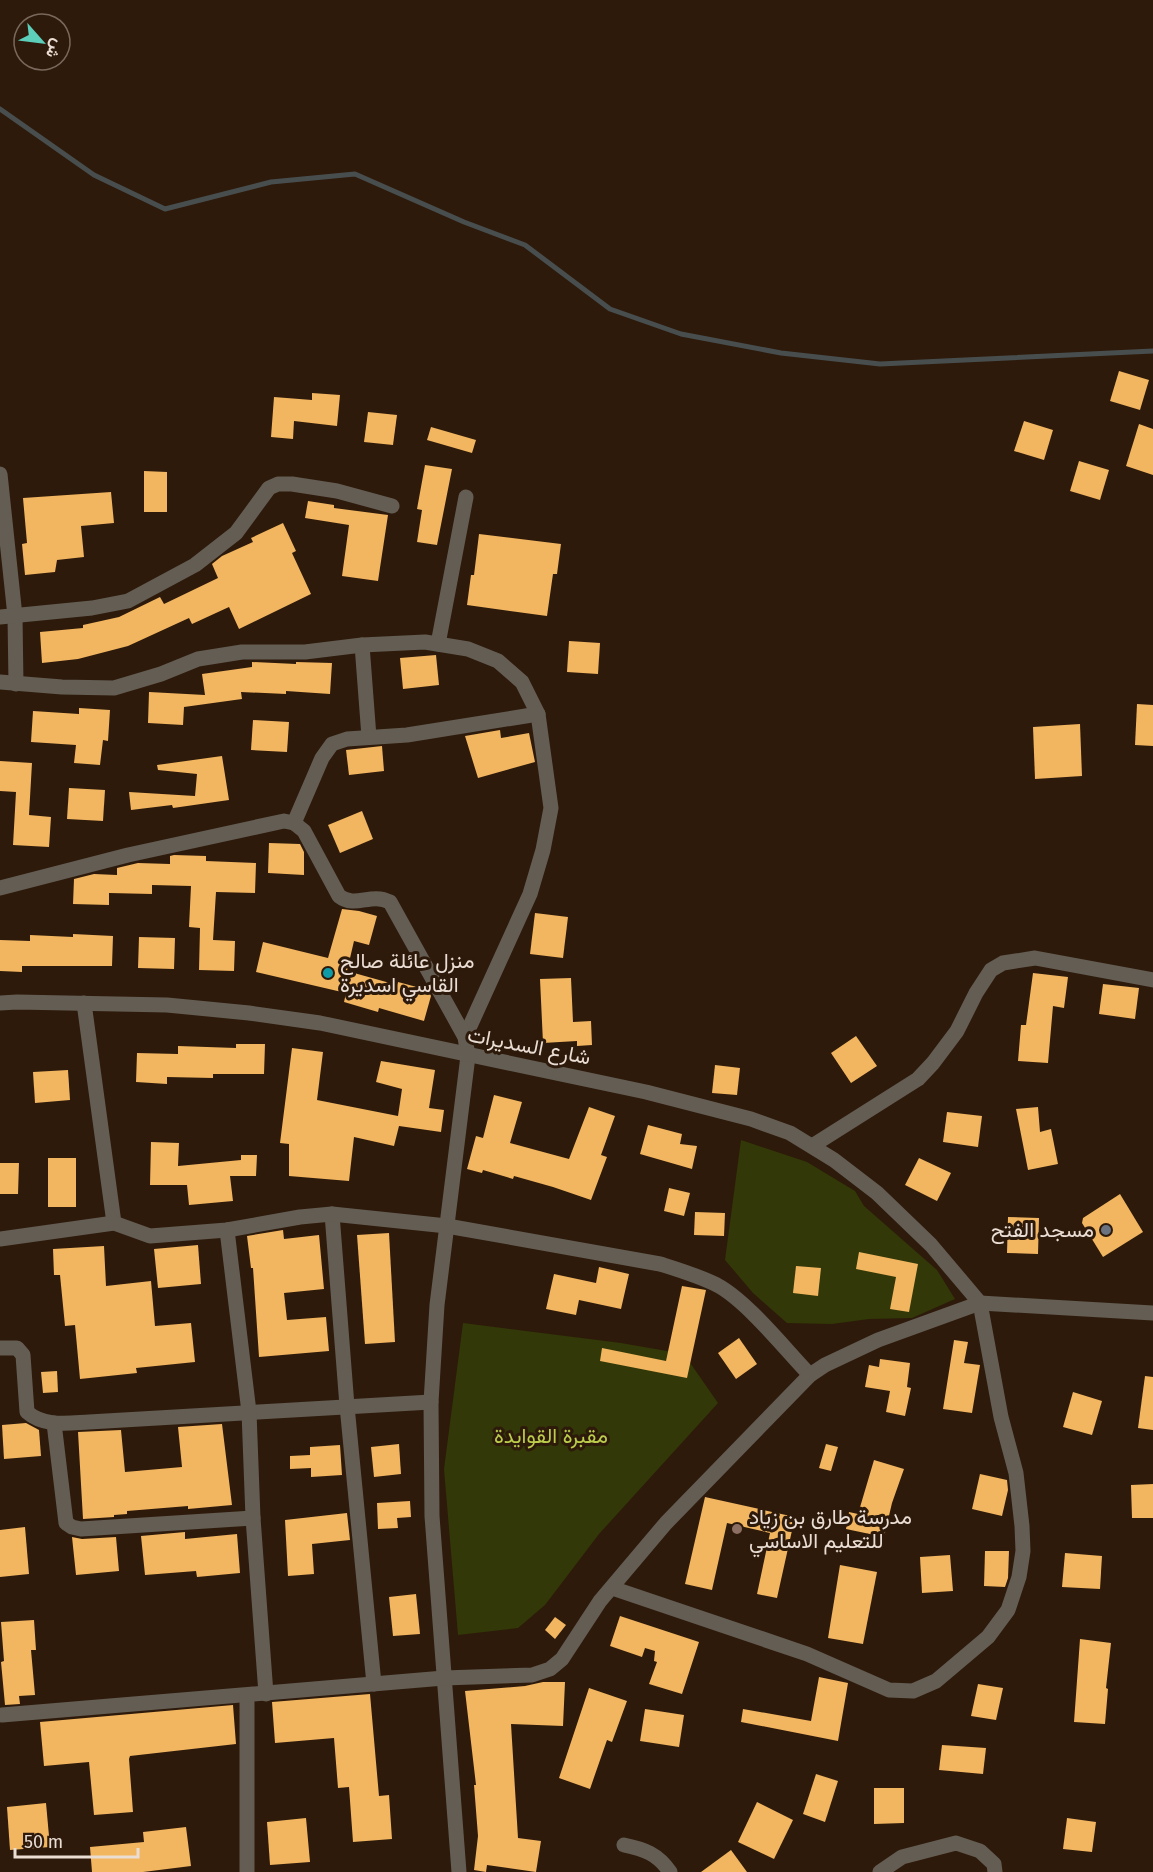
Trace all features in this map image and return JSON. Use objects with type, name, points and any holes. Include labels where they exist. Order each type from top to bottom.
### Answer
[{"type":"street","points":[[0,474],[7,616],[16,684]]},
{"type":"street","points":[[7,616],[92,608],[128,601],[195,565],[236,533],[269,488],[278,484],[337,491],[392,506]]},
{"type":"street","points":[[438,644],[466,497]]},
{"type":"street","points":[[0,682],[114,688],[161,674],[198,659],[242,652],[305,652],[362,645],[425,642],[468,649],[498,661],[522,681],[538,714],[551,808],[543,850],[530,894],[465,1037]]},
{"type":"street","points":[[362,645],[369,737]]},
{"type":"street","points":[[294,823],[322,758],[333,744],[347,739],[407,735],[538,714]]},
{"type":"street","points":[[0,888],[128,855],[285,821],[294,823],[304,831],[339,896],[345,901],[355,902],[373,897],[390,902],[465,1037],[468,1056],[437,1305],[431,1402],[432,1516],[459,1872]]},
{"type":"street","points":[[812,1146],[918,1079],[933,1064],[957,1031],[976,993],[991,970],[1003,963],[1035,958],[1153,980]]},
{"type":"street","name":"شارع السديرات","points":[[0,1003],[167,1005],[281,1017],[367,1032],[468,1056],[635,1089],[751,1119],[790,1133],[834,1160],[877,1193],[931,1245],[980,1304]]},
{"type":"street","points":[[84,1003],[114,1223]]},
{"type":"street","points":[[0,1239],[114,1223],[150,1236],[226,1230],[300,1217],[332,1214],[447,1226],[660,1264],[694,1275],[718,1285],[741,1302],[810,1375]]},
{"type":"street","points":[[332,1214],[347,1406],[374,1684]]},
{"type":"street","points":[[226,1230],[249,1412],[253,1518],[266,1694]]},
{"type":"street","points":[[612,1588],[807,1654],[889,1690],[913,1691],[936,1681],[988,1637],[1008,1610],[1019,1577],[1023,1551],[1016,1473],[1001,1416],[980,1304]]},
{"type":"street","points":[[2,1715],[444,1678],[532,1675],[550,1669],[562,1659],[600,1601],[666,1523],[810,1375],[825,1365],[878,1340],[980,1304],[1153,1313]]},
{"type":"street","points":[[0,1348],[17,1348],[23,1355],[27,1412],[34,1418],[54,1423],[431,1402]]},
{"type":"street","points":[[54,1423],[66,1522],[72,1527],[81,1530],[253,1518]]},
{"type":"street","points":[[246,1872],[247,1696]]},
{"type":"street","points":[[880,1872],[903,1857],[956,1843],[980,1851],[993,1864],[995,1872]]},
{"type":"street","points":[[624,1845],[652,1852],[663,1861],[670,1872]]},
{"type":"green space","points":[[741,1140],[807,1162],[855,1191],[864,1206],[937,1270],[955,1299],[912,1318],[869,1319],[832,1324],[787,1323],[753,1293],[725,1260]]},
{"type":"green space","name":"مقبرة القوايدة","points":[[463,1323],[621,1343],[684,1354],[718,1403],[599,1534],[545,1605],[518,1628],[458,1635],[444,1469]]},
{"type":"building","points":[[1119,371],[1149,380],[1140,410],[1110,401]]},
{"type":"building","points":[[312,393],[340,395],[337,426],[294,421],[293,439],[271,437],[274,397],[312,400]]},
{"type":"building","points":[[368,412],[397,415],[393,445],[364,442]]},
{"type":"building","points":[[1024,421],[1053,430],[1044,460],[1014,451]]},
{"type":"building","points":[[1139,424],[1153,429],[1153,475],[1126,466]]},
{"type":"building","points":[[431,427],[476,440],[472,453],[427,440]]},
{"type":"building","points":[[1079,461],[1109,470],[1100,500],[1070,491]]},
{"type":"building","points":[[425,465],[452,469],[437,545],[417,542],[422,510],[417,509]]},
{"type":"building","points":[[144,471],[167,472],[167,512],[144,512]]},
{"type":"building","points":[[111,492],[114,523],[81,526],[84,557],[57,560],[55,572],[25,575],[22,544],[27,543],[23,498]]},
{"type":"building","points":[[308,501],[334,505],[334,508],[388,515],[378,581],[342,576],[349,525],[305,518]]},
{"type":"building","points":[[283,523],[296,551],[292,553],[311,594],[239,629],[229,607],[192,624],[189,618],[128,646],[78,659],[42,663],[40,632],[83,628],[83,625],[119,617],[160,597],[164,604],[218,578],[212,564],[222,556],[253,542],[251,538]]},
{"type":"building","points":[[479,534],[561,544],[557,574],[553,574],[547,616],[467,605],[471,575],[474,575]]},
{"type":"building","points":[[569,641],[600,643],[598,674],[567,672]]},
{"type":"building","points":[[436,655],[439,685],[403,689],[400,658]]},
{"type":"building","points":[[252,662],[332,663],[330,694],[286,691],[286,694],[241,692],[242,699],[184,707],[183,725],[148,723],[149,692],[205,695],[202,674],[252,667]]},
{"type":"building","points":[[1137,704],[1153,705],[1153,746],[1135,745]]},
{"type":"building","points":[[79,708],[110,710],[108,741],[103,740],[100,765],[74,763],[76,745],[31,742],[33,711],[79,714]]},
{"type":"building","points":[[253,720],[289,722],[287,752],[251,750]]},
{"type":"building","points":[[1080,724],[1082,776],[1035,779],[1033,727]]},
{"type":"building","points":[[500,730],[501,738],[529,733],[535,762],[478,778],[465,736]]},
{"type":"building","points":[[382,746],[384,771],[349,775],[346,750]]},
{"type":"building","points":[[222,756],[229,800],[173,808],[172,805],[131,810],[129,792],[195,796],[197,774],[158,770],[157,765]]},
{"type":"building","points":[[0,761],[32,763],[29,815],[51,817],[49,847],[13,845],[16,792],[0,791]]},
{"type":"building","points":[[69,788],[105,790],[103,821],[67,819]]},
{"type":"building","points":[[362,811],[373,839],[340,853],[328,825]]},
{"type":"building","points":[[269,843],[300,844],[304,852],[304,875],[268,873]]},
{"type":"building","points":[[170,856],[206,856],[206,861],[256,863],[255,893],[216,892],[213,940],[235,941],[234,971],[199,970],[200,928],[189,927],[191,886],[152,885],[152,894],[109,893],[109,905],[73,904],[74,879],[94,874],[117,875],[117,868],[138,863],[170,864]]},
{"type":"building","points":[[342,909],[377,916],[369,945],[354,941],[347,971],[397,985],[398,982],[428,990],[431,996],[424,1021],[379,1008],[378,1012],[344,1002],[346,993],[256,972],[263,942],[328,958]]},
{"type":"building","points":[[535,913],[568,917],[563,958],[530,954]]},
{"type":"building","points":[[73,934],[113,936],[112,966],[22,966],[22,972],[0,971],[0,940],[30,941],[30,935],[73,937]]},
{"type":"building","points":[[139,937],[175,938],[174,969],[138,968]]},
{"type":"building","points":[[1033,973],[1068,977],[1064,1008],[1053,1006],[1048,1063],[1018,1061],[1021,1025],[1026,1025]]},
{"type":"building","points":[[571,978],[573,1022],[591,1021],[592,1045],[577,1046],[577,1041],[543,1043],[540,979]]},
{"type":"building","points":[[1103,984],[1139,988],[1135,1019],[1099,1014]]},
{"type":"building","points":[[856,1036],[877,1066],[851,1083],[831,1053]]},
{"type":"building","points":[[236,1044],[265,1044],[264,1074],[213,1074],[213,1078],[167,1077],[167,1084],[136,1082],[137,1053],[178,1054],[178,1046],[236,1048]]},
{"type":"building","points":[[292,1048],[323,1052],[317,1100],[398,1116],[402,1089],[376,1082],[381,1061],[435,1070],[429,1108],[444,1110],[441,1132],[399,1126],[394,1146],[354,1137],[349,1181],[289,1176],[289,1144],[280,1143]]},
{"type":"building","points":[[715,1065],[740,1068],[737,1095],[712,1093]]},
{"type":"building","points":[[68,1070],[70,1100],[35,1103],[33,1072]]},
{"type":"building","points":[[494,1095],[522,1102],[510,1143],[569,1159],[589,1107],[615,1116],[601,1155],[607,1157],[591,1200],[514,1176],[513,1179],[483,1170],[482,1173],[467,1169],[476,1136],[483,1138]]},
{"type":"building","points":[[1038,1107],[1040,1132],[1051,1129],[1058,1164],[1028,1170],[1016,1109]]},
{"type":"building","points":[[947,1112],[982,1116],[978,1147],[943,1142]]},
{"type":"building","points":[[648,1125],[682,1134],[680,1144],[697,1146],[692,1169],[640,1154]]},
{"type":"building","points":[[151,1142],[179,1143],[178,1166],[241,1160],[241,1155],[257,1155],[256,1176],[230,1176],[233,1201],[189,1205],[187,1185],[150,1185]]},
{"type":"building","points":[[48,1158],[76,1158],[76,1207],[48,1207]]},
{"type":"building","points":[[919,1158],[951,1173],[937,1201],[905,1185]]},
{"type":"building","points":[[0,1163],[19,1163],[18,1194],[0,1194]]},
{"type":"building","points":[[669,1188],[690,1193],[684,1216],[664,1211]]},
{"type":"building","points":[[1120,1194],[1143,1232],[1103,1257],[1082,1223],[1083,1218]]},
{"type":"building","points":[[695,1212],[725,1213],[724,1236],[694,1235]]},
{"type":"building","points":[[1008,1217],[1039,1218],[1038,1254],[1007,1253]]},
{"type":"building","points":[[283,1230],[284,1239],[319,1235],[324,1289],[284,1293],[287,1320],[326,1317],[329,1351],[259,1357],[253,1268],[251,1268],[247,1236]]},
{"type":"building","points":[[389,1233],[395,1342],[365,1344],[357,1235]]},
{"type":"building","points":[[198,1245],[201,1284],[158,1288],[154,1249]]},
{"type":"building","points":[[104,1246],[106,1286],[151,1281],[155,1326],[191,1323],[195,1362],[136,1368],[137,1373],[80,1379],[75,1325],[65,1326],[60,1275],[54,1275],[53,1249]]},
{"type":"building","points":[[859,1252],[918,1264],[909,1312],[890,1309],[896,1277],[856,1269]]},
{"type":"building","points":[[796,1266],[821,1268],[818,1296],[793,1293]]},
{"type":"building","points":[[599,1267],[629,1274],[621,1309],[579,1300],[576,1315],[546,1309],[554,1274],[596,1283]]},
{"type":"building","points":[[682,1286],[706,1290],[687,1378],[600,1361],[602,1348],[666,1361]]},
{"type":"building","points":[[739,1338],[757,1364],[736,1379],[718,1353]]},
{"type":"building","points":[[954,1340],[968,1342],[964,1363],[980,1365],[972,1413],[943,1409]]},
{"type":"building","points":[[880,1359],[910,1363],[907,1387],[911,1388],[905,1416],[886,1412],[890,1391],[865,1387],[869,1365],[879,1367]]},
{"type":"building","points":[[57,1371],[58,1392],[43,1393],[41,1372]]},
{"type":"building","points":[[1145,1376],[1153,1377],[1153,1430],[1138,1428]]},
{"type":"building","points":[[1073,1392],[1102,1401],[1092,1435],[1063,1427]]},
{"type":"building","points":[[26,1423],[39,1430],[41,1456],[4,1459],[2,1425]]},
{"type":"building","points":[[222,1424],[232,1505],[127,1511],[127,1514],[114,1515],[114,1517],[83,1519],[78,1432],[121,1430],[125,1472],[182,1467],[178,1427]]},
{"type":"building","points":[[399,1444],[401,1474],[374,1477],[371,1447]]},
{"type":"building","points":[[826,1444],[838,1447],[831,1471],[819,1468]]},
{"type":"building","points":[[340,1445],[342,1475],[311,1477],[311,1468],[290,1469],[290,1456],[310,1455],[310,1447]]},
{"type":"building","points":[[874,1460],[904,1469],[892,1503],[884,1537],[846,1529],[849,1512],[858,1514]]},
{"type":"building","points":[[980,1474],[1007,1480],[1008,1490],[1002,1516],[972,1509]]},
{"type":"building","points":[[1153,1484],[1153,1518],[1132,1518],[1131,1485]]},
{"type":"building","points":[[705,1497],[795,1517],[777,1598],[757,1594],[770,1533],[727,1523],[712,1590],[685,1584]]},
{"type":"building","points":[[410,1501],[411,1517],[397,1518],[398,1528],[378,1529],[377,1503]]},
{"type":"building","points":[[347,1513],[350,1540],[312,1544],[314,1574],[288,1576],[285,1520]]},
{"type":"building","points":[[25,1527],[29,1574],[0,1577],[0,1530]]},
{"type":"building","points":[[185,1532],[185,1539],[237,1534],[240,1573],[197,1577],[196,1571],[145,1575],[141,1536]]},
{"type":"building","points":[[72,1537],[82,1539],[116,1537],[119,1571],[76,1575]]},
{"type":"building","points":[[985,1551],[1009,1551],[1008,1578],[1005,1587],[984,1586]]},
{"type":"building","points":[[1065,1553],[1102,1556],[1100,1589],[1062,1587]]},
{"type":"building","points":[[950,1555],[953,1591],[922,1593],[920,1557]]},
{"type":"building","points":[[840,1565],[877,1572],[863,1644],[828,1638]]},
{"type":"building","points":[[416,1594],[420,1634],[393,1636],[389,1597]]},
{"type":"building","points":[[620,1616],[699,1642],[682,1694],[649,1684],[657,1662],[654,1661],[655,1651],[645,1648],[642,1657],[610,1646]]},
{"type":"building","points":[[555,1617],[566,1625],[555,1639],[545,1630]]},
{"type":"building","points":[[34,1620],[36,1650],[31,1650],[35,1695],[19,1696],[20,1704],[5,1705],[1,1662],[4,1661],[1,1622]]},
{"type":"building","points":[[1080,1639],[1111,1643],[1105,1724],[1074,1722]]},
{"type":"building","points":[[819,1677],[848,1683],[838,1741],[741,1722],[743,1709],[811,1721]]},
{"type":"building","points":[[543,1682],[565,1682],[563,1726],[511,1724],[518,1838],[541,1841],[536,1872],[487,1865],[486,1872],[474,1870],[478,1836],[474,1785],[476,1785],[465,1691],[525,1686]]},
{"type":"building","points":[[978,1684],[1003,1688],[996,1720],[971,1716]]},
{"type":"building","points":[[589,1688],[627,1701],[612,1742],[607,1740],[590,1789],[559,1778]]},
{"type":"building","points":[[370,1694],[379,1796],[389,1795],[392,1839],[353,1842],[349,1787],[338,1788],[334,1738],[275,1743],[272,1702]]},
{"type":"building","points":[[233,1705],[236,1744],[130,1756],[133,1812],[94,1815],[89,1762],[44,1766],[40,1722]]},
{"type":"building","points":[[645,1709],[684,1715],[679,1747],[640,1741]]},
{"type":"building","points":[[942,1745],[986,1748],[983,1774],[939,1770]]},
{"type":"building","points":[[816,1774],[838,1781],[825,1822],[803,1814]]},
{"type":"building","points":[[874,1788],[904,1788],[904,1823],[874,1824]]},
{"type":"building","points":[[757,1802],[793,1820],[774,1859],[738,1842]]},
{"type":"building","points":[[46,1803],[50,1847],[10,1850],[7,1807]]},
{"type":"building","points":[[306,1818],[310,1862],[270,1865],[267,1822]]},
{"type":"building","points":[[1067,1818],[1096,1822],[1092,1852],[1063,1849]]},
{"type":"building","points":[[186,1827],[191,1866],[143,1872],[92,1872],[90,1847],[144,1842],[143,1832]]},
{"type":"building","points":[[731,1850],[747,1872],[701,1872]]},
{"type":"waterway","points":[[0,109],[94,175],[165,209],[271,182],[355,174],[464,222],[525,245],[610,309],[681,334],[781,353],[880,364],[1153,351]]},
{"type":"place","name":"منزل عائلة صالح القاسي اسديرة","points":[[328,973]]},
{"type":"place","name":"مسجد الفتح","points":[[1106,1230]]},
{"type":"place","name":"مدرسة طارق بن زياد للتعليم الاساسي","points":[[737,1529]]}]
